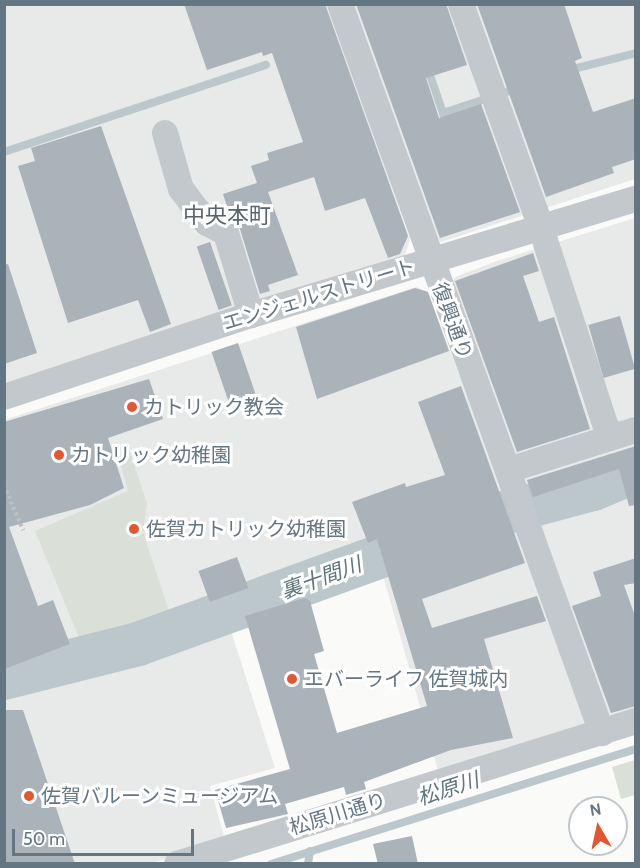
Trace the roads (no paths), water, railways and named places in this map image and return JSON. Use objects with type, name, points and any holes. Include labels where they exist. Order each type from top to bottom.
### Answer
[{"type":"street","name":"復興通り","points":[[340,4],[429,261],[523,508],[602,732]]},
{"type":"street","points":[[461,4],[609,437]]},
{"type":"street","points":[[165,134],[181,189],[207,223],[226,233],[251,315]]},
{"type":"street","name":"エンジェルストリート","points":[[4,397],[251,315],[636,199]]},
{"type":"street","points":[[508,470],[636,430]]},
{"type":"street","name":"松原川通り","points":[[177,864],[636,721]]},
{"type":"waterway","points":[[569,70],[636,53]]},
{"type":"waterway","points":[[4,152],[266,65]]},
{"type":"waterway","points":[[428,69],[447,125]]},
{"type":"waterway","points":[[443,113],[518,88]]},
{"type":"waterway","name":"裏十間川","points":[[4,678],[138,644],[492,516],[593,489],[636,471]]},
{"type":"waterway","name":"松原川","points":[[271,864],[636,749]]},
{"type":"waterway","points":[[308,864],[310,851]]},
{"type":"place","name":"カトリック教会","points":[[132,407]]},
{"type":"place","name":"カトリック幼稚園","points":[[59,455]]},
{"type":"place","name":"佐賀カトリック幼稚園","points":[[134,529]]},
{"type":"place","name":"エバーライフ 佐賀城内","points":[[292,679]]},
{"type":"place","name":"佐賀バルーンミュージアム","points":[[29,796]]},
{"type":"district","name":"中央本町","points":[[227,216]]}]
